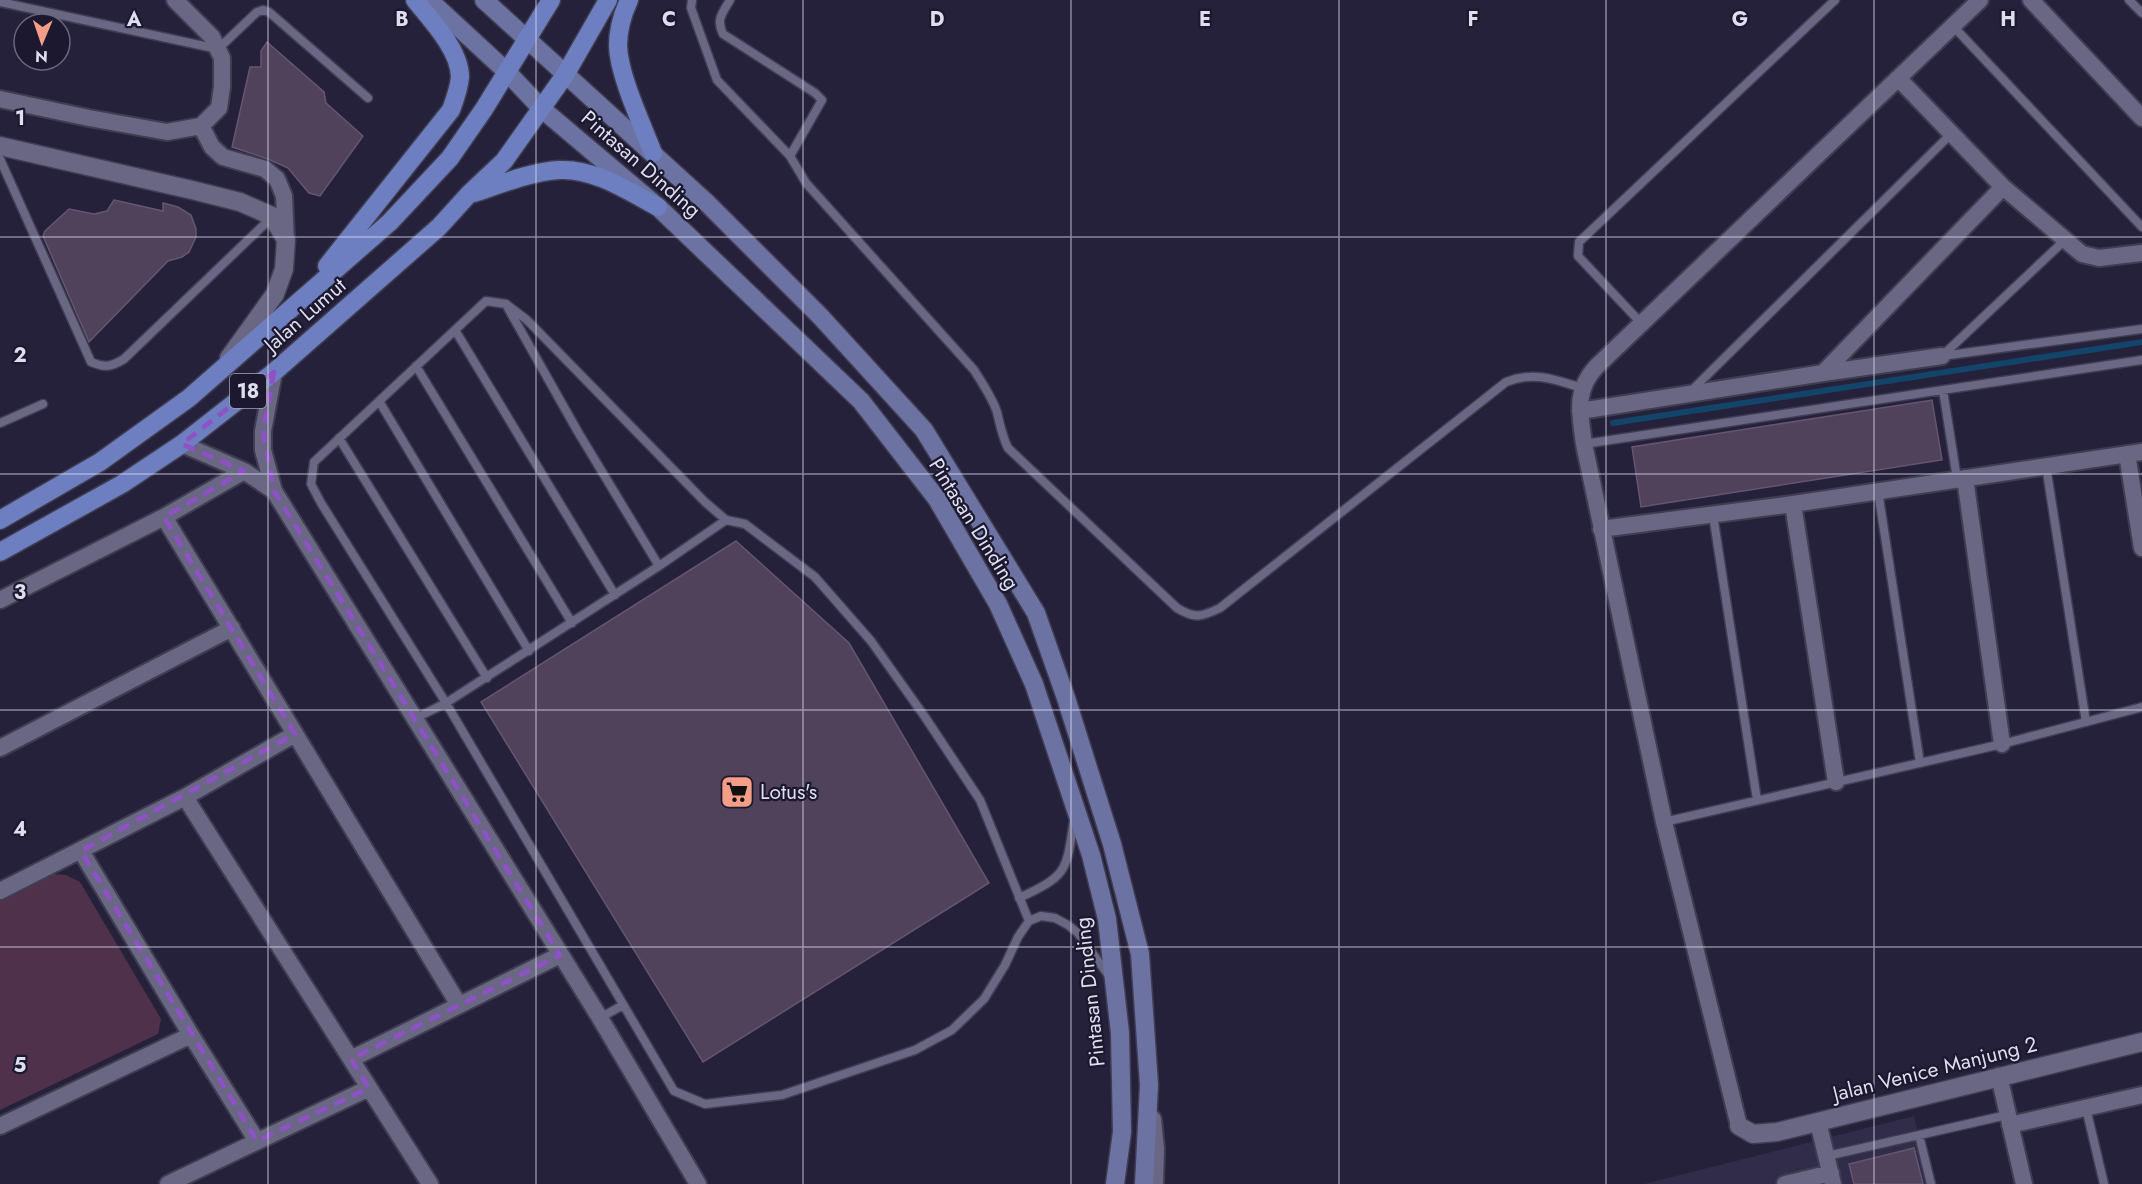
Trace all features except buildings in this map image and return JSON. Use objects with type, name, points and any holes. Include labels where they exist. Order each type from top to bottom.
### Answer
[{"type":"main road","points":[[302,299],[416,152],[452,110],[460,75],[456,56],[415,0]]},
{"type":"main road","name":"Pintasan Dinding","points":[[429,0],[507,72],[542,108],[658,207],[861,401],[937,500],[998,604],[1034,684],[1091,855],[1107,919],[1120,1033],[1122,1132],[1116,1184]]},
{"type":"main road","name":"Pintasan Dinding","points":[[484,0],[708,204],[820,316],[924,430],[1035,613],[1066,698],[1112,844],[1140,954],[1149,1085],[1144,1184]]},
{"type":"main road","name":"18","points":[[507,72],[550,0]]},
{"type":"main road","name":"18","points":[[542,108],[565,75],[608,0]]},
{"type":"main road","points":[[629,0],[624,11],[618,46],[625,80],[653,153]]},
{"type":"main road","name":"Jalan Lumut","points":[[0,520],[100,462],[189,398],[218,374],[390,222],[450,158],[507,72]]},
{"type":"main road","name":"Jalan Lumut","points":[[0,552],[122,484],[182,444],[274,372],[439,228],[469,194],[504,161],[542,108]]},
{"type":"main road","points":[[469,194],[525,177],[559,170],[584,172],[658,207]]},
{"type":"street","points":[[0,99],[167,132],[201,126],[219,108],[222,58],[212,37],[175,0]]},
{"type":"street","points":[[1739,1126],[1664,822],[1601,529],[1584,444],[1580,411],[1581,388],[1586,378],[1596,368],[1980,0]]},
{"type":"street","points":[[2031,0],[2142,118]]},
{"type":"street","points":[[1898,78],[2003,187],[2082,254],[2099,258],[2142,253]]},
{"type":"street","points":[[201,126],[213,147],[223,157],[266,169],[277,179],[284,196],[286,240],[284,269],[275,294],[218,374]]},
{"type":"street","points":[[0,146],[240,202],[272,216],[286,240]]},
{"type":"street","points":[[1823,373],[2003,187]]},
{"type":"street","points":[[1580,411],[1942,357]]},
{"type":"street","points":[[274,372],[263,431],[263,450],[274,490],[600,1018],[698,1184]]},
{"type":"street","points":[[182,444],[244,471],[274,490]]},
{"type":"street","points":[[1601,529],[1793,504],[2135,453],[2142,548]]},
{"type":"street","points":[[0,600],[164,517],[244,471]]},
{"type":"street","points":[[1961,478],[2002,744]]},
{"type":"street","points":[[1793,504],[1836,782]]},
{"type":"street","points":[[164,517],[459,1005]]},
{"type":"street","points":[[0,748],[231,628]]},
{"type":"street","points":[[0,891],[185,797],[295,734]]},
{"type":"street","points":[[185,797],[430,1184]]},
{"type":"street","points":[[81,850],[257,1141]]},
{"type":"street","points":[[351,1059],[560,956]]},
{"type":"street","points":[[0,1126],[191,1035]]},
{"type":"street","name":"Jalan Venice Manjung 2","points":[[1739,1126],[1753,1134],[1777,1132],[2142,1042]]},
{"type":"street","points":[[1999,1076],[2024,1184]]},
{"type":"street","points":[[1149,1085],[1156,1149],[1155,1184]]},
{"type":"street","points":[[168,1184],[369,1088]]},
{"type":"street","points":[[2008,1120],[2086,1108],[2142,1095]]},
{"type":"street","points":[[1785,1184],[1832,1178],[1818,1122]]},
{"type":"lane","points":[[692,0],[691,8],[717,80],[790,156],[806,183],[974,370],[996,411],[1002,436],[1008,448],[1177,608],[1189,616],[1204,615],[1220,608],[1506,382],[1519,377],[1532,376],[1548,378],[1581,388]]},
{"type":"lane","points":[[730,0],[720,17],[719,26],[723,34],[815,93],[822,100],[790,156]]},
{"type":"lane","points":[[1642,324],[1578,256],[1580,242],[1835,0]]},
{"type":"lane","points":[[2129,0],[2142,13]]},
{"type":"lane","points":[[0,2],[218,49],[257,12],[263,10],[269,12],[368,98]]},
{"type":"lane","points":[[1953,26],[2142,227]]},
{"type":"lane","points":[[1687,395],[1952,134]]},
{"type":"lane","points":[[0,159],[91,362],[103,367],[111,366],[124,359],[272,216]]},
{"type":"lane","points":[[1942,357],[2065,240]]},
{"type":"lane","points":[[1029,921],[980,800],[871,641],[815,577],[745,524],[726,520],[705,502],[527,320],[506,304],[486,301],[314,462],[311,484],[446,703],[674,1091],[705,1104],[782,1095],[915,1050],[952,1030],[984,999],[1005,965],[1018,937],[1029,921],[1041,916],[1055,918],[1078,933],[1116,985]]},
{"type":"lane","points":[[506,304],[578,432],[660,566]]},
{"type":"lane","points":[[1942,357],[2142,329]]},
{"type":"lane","points":[[455,330],[615,595]]},
{"type":"lane","points":[[1584,444],[2142,360]]},
{"type":"lane","points":[[416,366],[572,622]]},
{"type":"lane","points":[[1943,390],[1961,478]]},
{"type":"lane","points":[[380,400],[529,651]]},
{"type":"lane","points":[[0,423],[43,404]]},
{"type":"lane","points":[[339,438],[487,678]]},
{"type":"lane","points":[[2046,466],[2086,722]]},
{"type":"lane","points":[[1878,491],[1920,763]]},
{"type":"lane","points":[[1713,514],[1757,800]]},
{"type":"lane","points":[[414,719],[487,678],[660,566],[726,520]]},
{"type":"lane","points":[[1664,822],[2002,744],[2142,707]]},
{"type":"lane","points":[[1019,898],[1051,883],[1062,872],[1069,855],[1076,808]]},
{"type":"lane","points":[[600,1018],[623,1005]]},
{"type":"lane","points":[[2086,1108],[2104,1184]]},
{"type":"lane","points":[[1827,1156],[1919,1135],[2008,1120]]},
{"type":"lane","points":[[1919,1135],[1931,1184]]},
{"type":"highlighted area","points":[[274,372],[263,431],[274,491],[560,955],[351,1059],[369,1088],[257,1141],[81,851],[295,734],[164,517],[244,471],[182,444]]},
{"type":"shaded area","points":[[53,874],[66,875],[80,882],[161,1019],[158,1034],[0,1110],[0,900]]},
{"type":"shaded area","points":[[1914,1116],[1930,1184],[1644,1184]]},
{"type":"waterway","points":[[1613,423],[2142,342]]},
{"type":"place","name":"Lotus's","points":[[737,792]]}]
